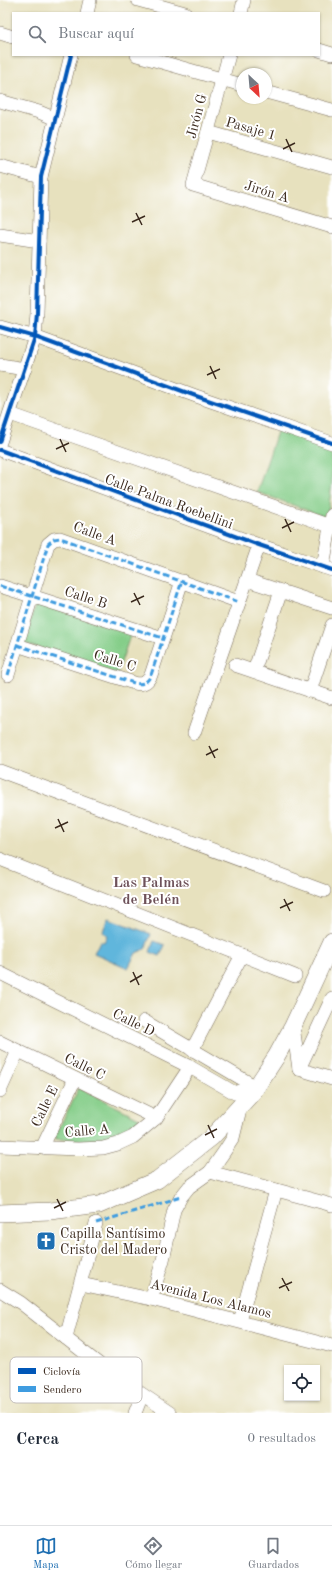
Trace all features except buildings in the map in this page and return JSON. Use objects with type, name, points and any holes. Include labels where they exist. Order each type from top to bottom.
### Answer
[{"type":"main road","points":[[0,1213],[50,1211],[99,1205],[157,1180],[212,1137],[242,1104],[276,1057],[293,1026],[332,945]]},
{"type":"street","points":[[87,12],[90,0]]},
{"type":"street","points":[[138,0],[181,12]]},
{"type":"street","points":[[241,12],[244,0]]},
{"type":"street","points":[[0,32],[12,37]]},
{"type":"street","points":[[320,50],[332,54]]},
{"type":"street","points":[[0,442],[35,337],[42,177],[71,56]]},
{"type":"street","points":[[141,56],[236,83]]},
{"type":"street","name":"Jirón G","points":[[193,185],[229,56]]},
{"type":"street","points":[[272,94],[332,110]]},
{"type":"street","points":[[0,101],[39,112],[56,119]]},
{"type":"street","name":"Pasaje 1","points":[[208,132],[332,167]]},
{"type":"street","points":[[0,166],[42,177]]},
{"type":"street","name":"Jirón A","points":[[193,185],[332,227]]},
{"type":"street","points":[[0,235],[39,240]]},
{"type":"street","points":[[0,327],[35,337],[196,396],[332,442]]},
{"type":"street","points":[[0,364],[25,369]]},
{"type":"street","points":[[10,414],[331,520],[327,569]]},
{"type":"street","name":"Calle Palma Roebellini","points":[[0,450],[327,569]]},
{"type":"street","name":"Calle A","points":[[8,675],[48,544],[57,538],[239,602]]},
{"type":"street","points":[[194,733],[259,545]]},
{"type":"street","points":[[247,580],[332,608]]},
{"type":"street","name":"Calle C","points":[[17,645],[134,683],[142,684],[149,680],[151,675],[182,581]]},
{"type":"street","name":"Calle B","points":[[0,586],[163,638]]},
{"type":"street","points":[[254,671],[281,591]]},
{"type":"street","points":[[310,691],[332,625]]},
{"type":"street","points":[[235,665],[332,698]]},
{"type":"street","points":[[0,771],[324,891]]},
{"type":"street","points":[[0,859],[295,976]]},
{"type":"street","points":[[192,1050],[242,955]]},
{"type":"street","name":"Calle D","points":[[0,973],[190,1067],[235,1093],[255,1086]]},
{"type":"street","points":[[299,1069],[330,1006]]},
{"type":"street","points":[[144,1021],[255,1086]]},
{"type":"street","points":[[293,1026],[299,1069]]},
{"type":"street","name":"Calle C","points":[[0,1042],[156,1118]]},
{"type":"street","points":[[0,1091],[18,1051]]},
{"type":"street","name":"Calle A","points":[[0,1146],[78,1149],[104,1148],[133,1137],[156,1118],[190,1067]]},
{"type":"street","points":[[299,1069],[332,1079]]},
{"type":"street","name":"Calle E","points":[[42,1148],[75,1079]]},
{"type":"street","points":[[151,1299],[163,1260],[174,1210],[181,1197],[189,1187],[210,1172],[233,1138],[242,1104]]},
{"type":"street","points":[[210,1172],[332,1205]]},
{"type":"street","points":[[240,1321],[276,1190]]},
{"type":"street","points":[[66,1338],[96,1223]]},
{"type":"street","name":"Avenida Los Alamos","points":[[80,1284],[151,1299],[332,1344]]},
{"type":"street","points":[[0,1290],[21,1303],[91,1357]]},
{"type":"street","points":[[142,1395],[170,1413]]},
{"type":"street","points":[[135,1413],[139,1403]]},
{"type":"green space","points":[[278,429],[332,448],[332,484],[328,512],[323,516],[257,492]]},
{"type":"green space","points":[[36,603],[131,633],[117,674],[23,643]]},
{"type":"green space","points":[[79,1088],[141,1119],[120,1133],[101,1139],[56,1139],[55,1136]]},
{"type":"water","points":[[108,918],[151,934],[145,949],[136,953],[128,968],[94,953],[100,941],[104,942],[107,936],[103,931]]},
{"type":"water","points":[[154,941],[165,945],[160,956],[150,952]]},
{"type":"marked path","points":[[8,675],[48,544],[54,539],[60,538],[239,602]]},
{"type":"marked path","points":[[17,645],[134,683],[144,683],[151,675],[182,581]]},
{"type":"marked path","points":[[0,586],[163,638]]},
{"type":"marked path","points":[[96,1223],[181,1197]]},
{"type":"cycle path","points":[[0,442],[35,337],[41,177],[71,56]]},
{"type":"cycle path","points":[[0,327],[35,337],[196,396],[332,443]]},
{"type":"cycle path","points":[[0,450],[259,545],[332,570]]},
{"type":"place","name":"Capilla Santísimo Cristo del Madero","points":[[46,1241]]},
{"type":"district","name":"Las Palmas de Belén","points":[[151,890]]}]
